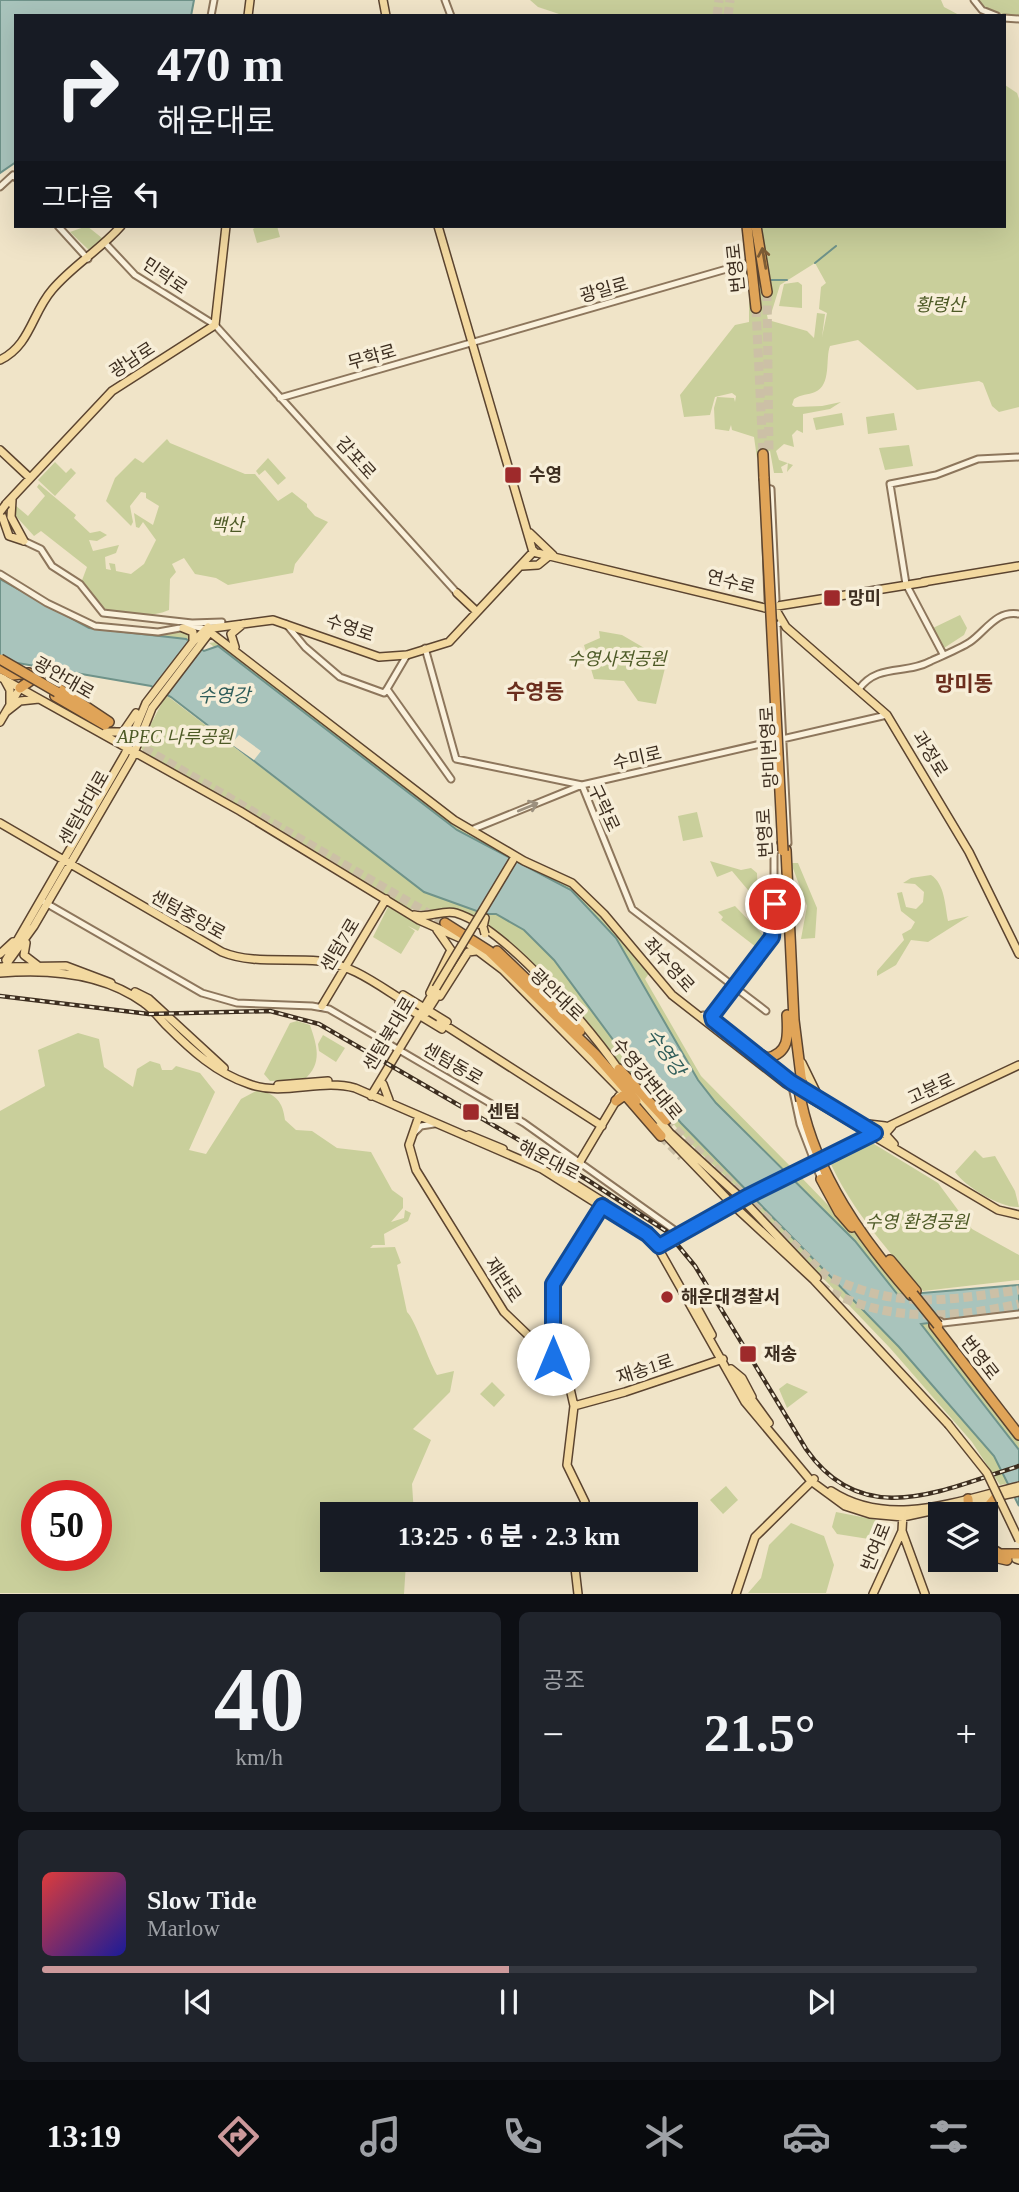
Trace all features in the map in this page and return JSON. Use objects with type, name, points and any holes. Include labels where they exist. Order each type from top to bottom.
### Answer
[{"type":"highway","name":"번영로","points":[[747,228],[756,308]]},
{"type":"highway","name":"번영로","points":[[757,228],[767,292]]},
{"type":"highway","name":"번영로","points":[[766,454],[787,975],[795,1083],[827,1165],[865,1231],[1019,1429]]},
{"type":"highway","name":"광안대로","points":[[0,659],[52,696]]},
{"type":"highway","name":"광안대로","points":[[0,666],[52,696],[110,724],[73,696],[37,676]]},
{"type":"highway","points":[[0,666],[13,675],[27,673],[37,676]]},
{"type":"highway","points":[[20,688],[37,676]]},
{"type":"highway","name":"번영로","points":[[783,849],[794,1020],[795,1083]]},
{"type":"highway","name":"광안대로","points":[[450,919],[491,943],[550,1000],[632,1096]]},
{"type":"highway","name":"광안대로","points":[[450,919],[489,951],[595,1054],[632,1096]]},
{"type":"highway","points":[[491,943],[524,966]]},
{"type":"highway","points":[[742,1044],[767,1058],[785,1049],[788,1029],[787,975]]},
{"type":"highway","points":[[619,1069],[666,1121]]},
{"type":"highway","points":[[620,1089],[632,1096],[666,1135]]},
{"type":"highway","points":[[616,1101],[622,1096],[632,1096]]},
{"type":"highway","name":"번영로","points":[[804,1102],[817,1153],[832,1185],[892,1273],[913,1293]]},
{"type":"highway","points":[[821,1179],[839,1212],[892,1273]]},
{"type":"highway","name":"번영로","points":[[1000,1405],[1019,1435]]},
{"type":"highway","points":[[992,1502],[996,1497]]},
{"type":"highway","points":[[998,1553],[1018,1557]]},
{"type":"highway","points":[[998,1560],[1018,1557]]},
{"type":"main road","points":[[0,360],[20,345],[51,290],[119,228]]},
{"type":"main road","points":[[215,325],[226,228]]},
{"type":"main road","points":[[440,228],[533,552]]},
{"type":"main road","name":"광남로","points":[[3,510],[112,391],[215,325]]},
{"type":"main road","points":[[0,450],[30,478],[23,481],[3,510],[3,528],[10,538],[24,541]]},
{"type":"main road","points":[[3,510],[15,494]]},
{"type":"main road","points":[[3,510],[24,541]]},
{"type":"main road","points":[[527,532],[551,556],[538,565],[519,567],[526,548],[527,532]]},
{"type":"main road","name":"연수로","points":[[533,552],[771,609],[906,583],[1019,566]]},
{"type":"main road","name":"수영로","points":[[395,657],[449,642],[533,552]]},
{"type":"main road","name":"연수로","points":[[551,556],[771,609],[906,583]]},
{"type":"main road","name":"수영로","points":[[209,629],[222,622],[268,617],[377,654],[407,656],[447,640],[519,567]]},
{"type":"main road","name":"감포로","points":[[457,593],[475,610]]},
{"type":"main road","points":[[783,625],[790,605]]},
{"type":"main road","name":"과정로","points":[[771,609],[783,625],[887,715],[964,843],[1019,954]]},
{"type":"main road","name":"수영로","points":[[209,629],[220,625],[271,620],[286,623]]},
{"type":"main road","points":[[236,647],[231,634],[246,622]]},
{"type":"main road","points":[[180,628],[193,632],[196,644],[214,639],[226,644]]},
{"type":"main road","name":"센텀남대로","points":[[1,969],[131,750],[157,695],[209,629]]},
{"type":"main road","name":"좌수영로","points":[[209,629],[444,813],[473,829]]},
{"type":"main road","name":"좌수영로","points":[[209,629],[473,829],[517,858],[572,883],[604,914],[672,995],[795,1083],[858,1124]]},
{"type":"main road","points":[[2,678],[20,688],[52,696],[94,728],[131,750],[240,811],[434,928],[462,939]]},
{"type":"main road","points":[[2,678],[10,690],[10,704]]},
{"type":"main road","points":[[0,722],[20,688]]},
{"type":"main road","name":"센텀남대로","points":[[131,750],[146,703],[157,695]]},
{"type":"main road","points":[[6,712],[20,701],[52,696]]},
{"type":"main road","points":[[94,728],[113,734],[123,732],[146,703]]},
{"type":"main road","name":"센텀중앙로","points":[[0,823],[229,955],[319,961],[364,972],[427,1006],[483,1044],[502,1061]]},
{"type":"main road","points":[[438,990],[485,918],[517,858]]},
{"type":"main road","points":[[438,990],[517,858]]},
{"type":"main road","name":"좌수영로","points":[[517,858],[566,874],[579,884],[613,917],[667,983],[703,1016],[795,1083],[998,1210],[1019,1213]]},
{"type":"main road","name":"센텀7로","points":[[321,1006],[347,968],[386,899]]},
{"type":"main road","name":"센텀남대로","points":[[1,969],[34,926],[43,902]]},
{"type":"main road","points":[[406,912],[450,919]]},
{"type":"main road","points":[[450,919],[444,916],[440,924],[490,959],[620,1089],[602,1126],[569,1180]]},
{"type":"main road","points":[[485,918],[482,926],[491,943]]},
{"type":"main road","name":"수영강변대로","points":[[450,919],[507,947],[540,979],[589,1030],[619,1069],[632,1096]]},
{"type":"main road","points":[[34,926],[23,950],[26,959],[38,965]]},
{"type":"main road","points":[[427,1006],[451,950],[443,936],[434,928]]},
{"type":"main road","points":[[0,954],[19,937]]},
{"type":"main road","points":[[427,1006],[440,997],[468,951],[474,950],[490,959]]},
{"type":"main road","name":"해운대로","points":[[1,969],[38,965],[66,966],[83,972],[149,999],[203,1052],[232,1074],[268,1085],[335,1080],[362,1087],[416,1116],[542,1169],[603,1204]]},
{"type":"main road","points":[[524,966],[540,979]]},
{"type":"main road","name":"센텀중앙로","points":[[347,968],[407,1003]]},
{"type":"main road","name":"센텀중앙로","points":[[347,968],[421,1017],[502,1061]]},
{"type":"main road","name":"해운대로","points":[[1,969],[72,974],[127,993],[147,1005],[214,1068],[250,1085],[268,1090],[343,1086],[374,1095],[389,1100],[416,1116],[534,1161],[569,1180],[647,1234],[669,1254],[745,1402],[813,1480],[849,1501],[903,1515],[928,1512]]},
{"type":"main road","name":"센텀북대로","points":[[374,1095],[438,990]]},
{"type":"main road","name":"센텀중앙로","points":[[440,1022],[602,1126]]},
{"type":"main road","points":[[799,1030],[802,1064],[820,1100]]},
{"type":"main road","name":"고분로","points":[[661,1245],[732,1205],[748,1209],[855,1142],[1019,1065]]},
{"type":"main road","points":[[362,1087],[380,1084],[389,1100]]},
{"type":"main road","points":[[616,1101],[626,1102],[659,1138],[684,1155]]},
{"type":"main road","name":"재반로","points":[[416,1116],[410,1156],[416,1170],[504,1312],[553,1359],[569,1384],[574,1406],[567,1465],[585,1502]]},
{"type":"main road","points":[[855,1142],[860,1133],[858,1124],[874,1127],[893,1124]]},
{"type":"main road","points":[[893,1124],[886,1134],[894,1144]]},
{"type":"main road","name":"좌수영로","points":[[873,1134],[999,1206],[1019,1213]]},
{"type":"main road","points":[[666,1135],[721,1187],[720,1203],[713,1215]]},
{"type":"main road","name":"수영강변대로","points":[[666,1135],[684,1155],[748,1209],[949,1423]]},
{"type":"main road","name":"수영강변대로","points":[[721,1187],[732,1205],[748,1209]]},
{"type":"main road","points":[[553,1359],[553,1284],[603,1204]]},
{"type":"main road","points":[[669,1254],[669,1247],[678,1235]]},
{"type":"main road","name":"해운대로","points":[[661,1245],[723,1360],[742,1378],[753,1401],[819,1488],[858,1510],[903,1515],[928,1514]]},
{"type":"main road","name":"재송1로","points":[[574,1406],[723,1360]]},
{"type":"main road","points":[[949,1423],[986,1467],[1019,1532]]},
{"type":"main road","points":[[949,1423],[987,1474],[1019,1540]]},
{"type":"main road","points":[[736,1594],[755,1536],[813,1480]]},
{"type":"main road","name":"해운대로","points":[[983,1502],[1019,1486]]},
{"type":"main road","points":[[804,1489],[819,1488]]},
{"type":"main road","name":"해운대로","points":[[982,1502],[1006,1492],[1019,1492]]},
{"type":"main road","name":"반여로","points":[[873,1594],[903,1532],[903,1515]]},
{"type":"main road","points":[[920,1516],[907,1525],[903,1532],[925,1594]]},
{"type":"main road","points":[[896,1544],[902,1541],[908,1546]]},
{"type":"main road","points":[[575,1572],[578,1594]]},
{"type":"street","points":[[974,0],[982,10],[993,14]]},
{"type":"street","points":[[0,187],[14,176]]},
{"type":"street","points":[[60,228],[88,259]]},
{"type":"street","name":"민락로","points":[[105,243],[135,275],[215,325]]},
{"type":"street","name":"광일로","points":[[473,342],[744,264]]},
{"type":"street","name":"감포로","points":[[215,325],[457,593]]},
{"type":"street","name":"무학로","points":[[280,398],[473,342]]},
{"type":"street","points":[[943,654],[906,583],[890,484],[936,475],[966,461],[1019,457]]},
{"type":"street","name":"망미번영로","points":[[771,609],[776,600],[771,487],[763,489],[783,849]]},
{"type":"street","points":[[24,541],[41,549],[52,566],[79,584],[103,613],[170,618],[209,629]]},
{"type":"street","points":[[0,574],[89,624],[163,632],[195,626],[209,629]]},
{"type":"street","points":[[859,689],[872,675],[894,669],[911,670],[969,643],[1001,616],[1019,614]]},
{"type":"street","points":[[170,618],[180,628]]},
{"type":"street","points":[[163,632],[173,625],[170,618]]},
{"type":"street","points":[[180,628],[191,623],[222,622]]},
{"type":"street","points":[[286,623],[305,647],[340,677],[384,693],[407,656]]},
{"type":"street","name":"망미번영로","points":[[783,625],[777,625],[788,844],[783,849]]},
{"type":"street","name":"구락로","points":[[426,649],[456,759],[582,785],[632,908],[766,1012]]},
{"type":"street","points":[[395,657],[397,671]]},
{"type":"street","points":[[387,689],[451,779]]},
{"type":"street","name":"수미로","points":[[473,829],[582,785],[887,715]]},
{"type":"street","points":[[712,1016],[774,935],[774,853],[783,849]]},
{"type":"street","name":"센텀동로","points":[[43,902],[207,995],[237,1003],[321,1006],[503,1110],[678,1235]]},
{"type":"street","points":[[703,1016],[712,1016]]},
{"type":"street","points":[[712,1016],[716,1025]]},
{"type":"street","points":[[795,1083],[807,1146],[821,1179]]},
{"type":"street","points":[[413,1135],[419,1127],[434,1124]]},
{"type":"street","points":[[939,1324],[1019,1314]]},
{"type":"green space","points":[[530,0],[941,0],[944,7],[957,14],[559,14],[538,7]]},
{"type":"green space","points":[[979,0],[1019,0],[1019,15],[1009,17],[980,5]]},
{"type":"green space","name":"황령산","points":[[1006,86],[1017,93],[1019,99],[1019,407],[999,412],[992,406],[983,383],[979,381],[917,390],[858,340],[830,346],[824,384],[815,392],[794,399],[792,405],[822,406],[841,402],[830,409],[803,414],[803,433],[797,430],[792,435],[794,447],[784,444],[776,451],[779,460],[788,463],[781,467],[783,473],[774,473],[770,451],[761,452],[757,458],[754,437],[732,430],[731,425],[729,431],[715,429],[714,408],[717,397],[734,398],[735,402],[736,396],[732,393],[715,397],[710,415],[684,417],[680,395],[735,325],[749,322],[749,292],[762,279],[766,292],[772,292],[758,228],[1006,228]],"holes":[[[815,263],[826,283],[821,287],[819,309],[827,313],[822,337],[825,314],[817,313],[814,338],[807,331],[768,320],[767,315],[771,314],[780,285]]]},
{"type":"green space","points":[[90,228],[102,238],[90,251],[70,232]]},
{"type":"green space","points":[[278,228],[280,237],[257,243],[253,229]]},
{"type":"green space","points":[[798,282],[802,285],[802,308],[779,306],[784,284]]},
{"type":"green space","points":[[842,413],[844,425],[816,430],[813,418]]},
{"type":"green space","points":[[894,413],[897,430],[868,434],[866,417]]},
{"type":"green space","name":"백산","points":[[167,439],[170,443],[245,474],[255,474],[278,501],[292,492],[307,504],[315,516],[328,522],[295,564],[293,573],[228,585],[216,578],[195,574],[184,558],[172,564],[176,572],[170,579],[169,610],[145,615],[103,612],[81,583],[87,567],[41,531],[34,536],[13,513],[15,505],[28,516],[45,496],[37,487],[39,484],[76,515],[74,518],[90,533],[100,531],[107,535],[97,541],[89,540],[93,551],[119,545],[116,553],[105,557],[106,569],[111,570],[109,563],[115,564],[116,571],[131,574],[144,564],[156,540],[143,522],[139,528],[136,527],[134,513],[153,525],[159,506],[146,498],[146,493],[141,492],[130,506],[133,522],[131,526],[106,501],[115,478],[135,458],[143,463]]},
{"type":"green space","points":[[909,445],[913,466],[885,470],[879,448]]},
{"type":"green space","points":[[268,458],[286,478],[278,485],[265,470],[259,475],[256,471]]},
{"type":"green space","points":[[55,462],[66,473],[71,468],[76,473],[55,496],[38,480]]},
{"type":"green space","points":[[0,578],[88,626],[161,634],[188,630],[191,636],[186,642],[88,630],[0,583]]},
{"type":"green space","points":[[960,615],[967,628],[964,635],[944,648],[933,628]]},
{"type":"green space","name":"수영사적공원","points":[[599,631],[622,635],[663,659],[666,664],[656,704],[638,701],[624,681],[594,679],[584,645],[600,638]]},
{"type":"green space","points":[[216,642],[455,825],[509,854],[507,862],[453,830],[209,643]]},
{"type":"green space","name":"APEC 나루공원","points":[[166,695],[424,892],[479,910],[473,921],[464,914],[409,909],[268,822],[144,753],[140,745]]},
{"type":"green space","points":[[697,812],[703,837],[683,841],[678,816]]},
{"type":"green space","points":[[710,861],[741,870],[751,868],[757,873],[758,902],[732,871],[717,877]]},
{"type":"green space","points":[[523,863],[568,882],[588,898],[650,972],[645,979],[701,1076],[790,1166],[740,1190],[691,1144],[552,986],[485,929],[485,922]]},
{"type":"green space","points":[[791,863],[798,863],[817,908],[815,938],[801,939],[807,906]]},
{"type":"green space","points":[[931,875],[942,890],[948,921],[969,916],[928,942],[911,940],[896,965],[877,976],[877,971],[904,940],[902,934],[911,929],[915,922],[901,911],[897,893],[902,892],[906,907],[916,909],[923,902],[924,892],[915,884],[903,883],[911,878]]},
{"type":"green space","points":[[735,906],[765,937],[758,954],[754,951],[756,947],[721,920],[723,917],[718,912]]},
{"type":"green space","points":[[388,907],[421,925],[418,931],[408,926],[415,931],[401,954],[373,937]]},
{"type":"green space","points":[[297,1021],[310,1025],[317,1054],[314,1067],[304,1080],[270,1081],[264,1074],[290,1023]]},
{"type":"green space","points":[[78,1033],[99,1039],[104,1067],[133,1087],[137,1069],[150,1061],[160,1064],[162,1070],[172,1070],[176,1066],[200,1073],[215,1092],[189,1150],[206,1154],[241,1099],[258,1090],[278,1100],[285,1120],[296,1130],[312,1131],[337,1148],[371,1152],[392,1190],[403,1198],[403,1208],[391,1222],[404,1218],[405,1210],[411,1213],[408,1221],[384,1234],[385,1245],[373,1245],[370,1248],[395,1247],[401,1263],[397,1265],[407,1312],[437,1375],[454,1371],[450,1392],[413,1429],[431,1440],[412,1484],[413,1502],[320,1502],[320,1572],[405,1572],[404,1594],[0,1593],[0,1111],[45,1086],[38,1050]]},
{"type":"green space","points":[[323,1035],[345,1048],[336,1062],[319,1051],[318,1044]]},
{"type":"green space","name":"수영 환경공원","points":[[862,1144],[874,1144],[938,1183],[972,1229],[1019,1255],[1019,1280],[923,1291],[859,1213],[829,1160]]},
{"type":"green space","points":[[975,1150],[983,1158],[995,1156],[1015,1191],[1019,1207],[984,1196],[955,1172]]},
{"type":"green space","points":[[798,1174],[858,1236],[1019,1438],[1019,1481],[1000,1485],[972,1442],[890,1348],[751,1203],[750,1199]]},
{"type":"green space","points":[[492,1382],[505,1395],[494,1407],[480,1394]]},
{"type":"green space","points":[[787,1383],[808,1392],[787,1408],[779,1389]]},
{"type":"green space","points":[[726,1486],[738,1500],[723,1514],[710,1500]]},
{"type":"green space","points":[[836,1512],[877,1520],[875,1540],[837,1534],[832,1527]]},
{"type":"green space","points":[[791,1523],[824,1536],[834,1565],[826,1593],[748,1593],[761,1578],[769,1545]]},
{"type":"water","points":[[0,0],[194,0],[191,14],[14,14],[14,163],[0,173]]},
{"type":"water","name":"수영강","points":[[0,579],[89,628],[186,639],[204,651],[218,646],[457,830],[571,890],[616,938],[698,1080],[716,1103],[855,1241],[898,1295],[1019,1285],[1019,1311],[921,1324],[1019,1450],[1019,1506],[994,1456],[899,1347],[681,1123],[637,1071],[632,1075],[631,1064],[554,960],[524,930],[496,914],[485,914],[424,892],[171,697],[151,686],[0,660]]},
{"type":"pier","points":[[239,735],[261,751],[254,760],[231,744]]},
{"type":"waterway","points":[[815,263],[836,246]]},
{"type":"waterway","points":[[770,280],[787,280]]},
{"type":"tunnel","points":[[717,14],[719,0]]},
{"type":"tunnel","points":[[728,14],[730,0]]},
{"type":"tunnel","points":[[767,292],[769,454]]},
{"type":"tunnel","points":[[756,308],[763,454]]},
{"type":"tunnel","points":[[109,728],[445,923]]},
{"type":"tunnel","points":[[407,1003],[440,1022]]},
{"type":"tunnel","points":[[666,1120],[825,1275],[875,1294],[920,1300],[1019,1290]]},
{"type":"tunnel","points":[[661,1136],[682,1157]]},
{"type":"tunnel","points":[[723,1186],[752,1215]]},
{"type":"tunnel","points":[[820,1286],[868,1307],[892,1312],[942,1315],[1019,1304]]},
{"type":"railway","points":[[0,996],[149,1014],[270,1011],[319,1024],[586,1179],[666,1231],[695,1266],[806,1449],[828,1474],[852,1490],[878,1497],[933,1493],[1019,1466]]},
{"type":"place","name":"수영","points":[[513,475]]},
{"type":"place","name":"망미","points":[[832,598]]},
{"type":"place","name":"센텀","points":[[471,1112]]},
{"type":"place","name":"해운대경찰서","points":[[667,1297]]},
{"type":"place","name":"재송","points":[[748,1354]]},
{"type":"district","name":"망미동","points":[[964,684]]},
{"type":"district","name":"수영동","points":[[535,692]]},
{"type":"route","points":[[553,1359],[553,1284],[602,1206],[647,1234],[659,1246],[748,1196],[875,1133],[791,1082],[713,1020],[712,1016],[775,932],[775,904]]}]
